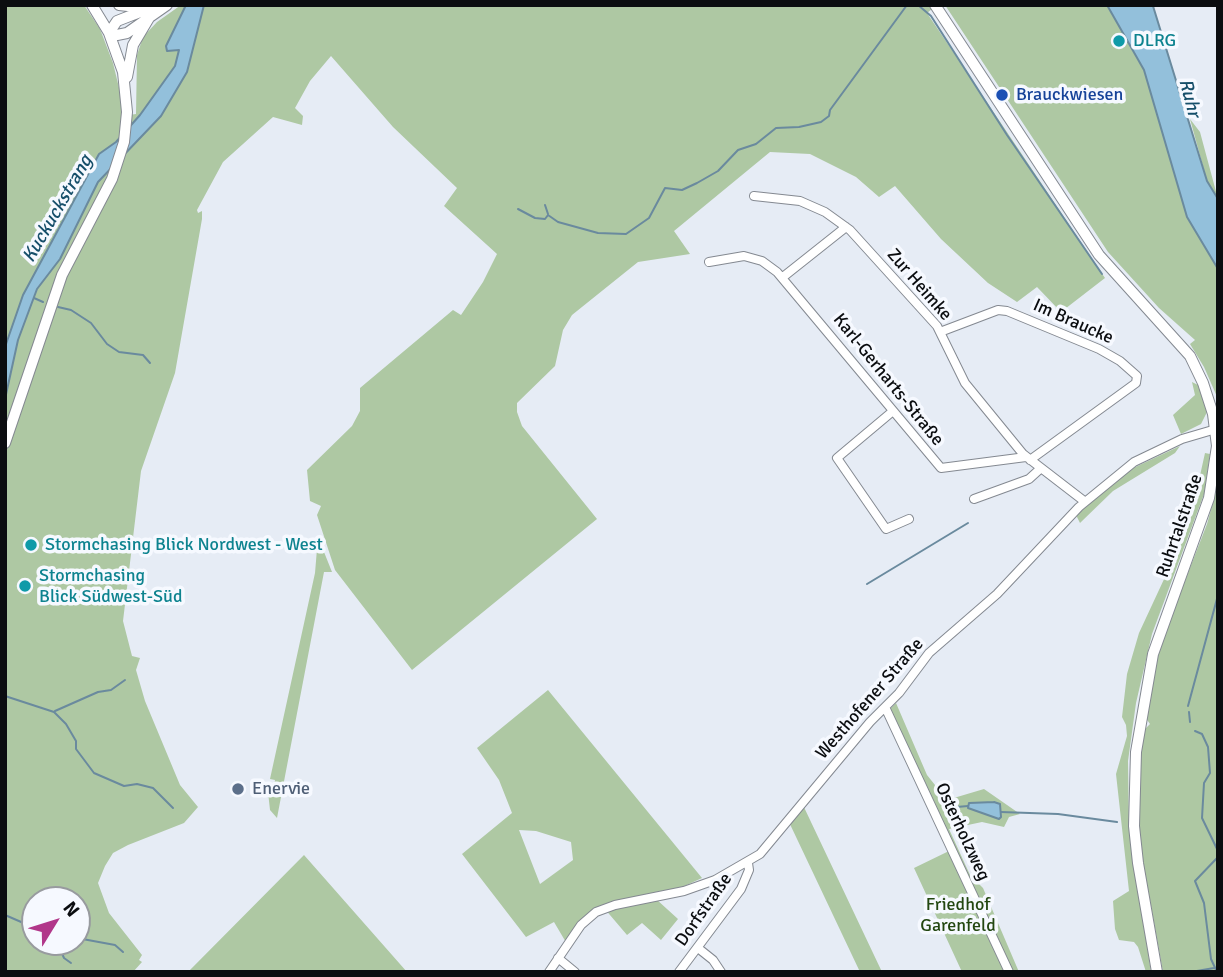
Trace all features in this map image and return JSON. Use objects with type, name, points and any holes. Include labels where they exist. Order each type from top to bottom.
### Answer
[{"type":"main road","points":[[92,5],[109,33],[127,88]]},
{"type":"main road","points":[[119,5],[152,10]]},
{"type":"main road","points":[[109,33],[117,21],[167,5]]},
{"type":"main road","name":"Ruhrtalstraße","points":[[934,5],[1099,255],[1190,356],[1203,383],[1217,429],[1215,472],[1209,498],[1153,654],[1136,751],[1134,826],[1157,972]]},
{"type":"main road","points":[[5,443],[62,275],[116,171],[127,125],[131,53],[152,10]]},
{"type":"street","name":"Zur Heimke","points":[[754,196],[800,201],[825,212],[846,227],[940,332],[965,383],[1028,458],[1084,501]]},
{"type":"street","points":[[783,277],[846,227]]},
{"type":"street","name":"Karl-Gerharts-Straße","points":[[709,262],[744,256],[762,261],[783,277],[941,468],[1028,458]]},
{"type":"street","name":"Im Braucke","points":[[940,332],[1002,310],[1099,349],[1120,360],[1137,376],[1136,383],[1028,458]]},
{"type":"street","points":[[893,411],[837,458],[883,526],[890,529],[909,519]]},
{"type":"street","name":"Westhofener Straße","points":[[549,972],[581,925],[604,908],[684,891],[748,863],[771,841],[929,653],[997,594],[1084,501],[1134,462],[1158,449],[1217,429]]},
{"type":"street","points":[[974,499],[1028,479],[1040,469]]},
{"type":"street","name":"Osterholzweg","points":[[885,707],[1009,972]]},
{"type":"street","name":"Dorfstraße","points":[[679,972],[741,889],[749,870],[748,863]]},
{"type":"street","points":[[698,948],[713,960],[720,972]]},
{"type":"street","points":[[558,958],[575,972]]},
{"type":"green space","points":[[5,5],[84,5],[100,29],[113,63],[121,96],[122,116],[136,114],[137,55],[143,37],[157,22],[181,5],[929,5],[932,9],[927,13],[1105,278],[1061,312],[1037,287],[1017,302],[988,283],[941,239],[895,186],[879,197],[856,177],[810,154],[770,152],[674,231],[690,254],[638,262],[572,315],[563,330],[555,366],[517,403],[517,412],[522,426],[597,519],[412,670],[335,570],[317,515],[321,506],[310,501],[307,470],[352,426],[360,411],[360,388],[453,310],[461,315],[483,282],[497,254],[444,206],[457,188],[393,127],[331,56],[310,81],[295,108],[303,116],[302,125],[273,117],[223,162],[197,210],[198,213],[202,211],[202,219],[175,373],[141,471],[123,621],[132,656],[140,658],[136,670],[145,701],[180,785],[198,807],[184,823],[113,853],[98,883],[109,913],[142,955],[139,960],[142,962],[133,972],[5,972]]},
{"type":"green space","points":[[945,5],[1107,5],[1144,70],[1187,217],[1218,269],[1218,399],[1190,344],[1195,340],[1159,308],[1108,252]]},
{"type":"green space","points":[[1190,119],[1200,132],[1218,199],[1207,181]]},
{"type":"green space","points":[[1192,382],[1198,385],[1207,412],[1201,424],[1181,434],[1173,415],[1195,395]]},
{"type":"green space","points":[[1180,446],[1175,453],[1113,491],[1080,523],[1076,515],[1102,490],[1129,470]]},
{"type":"green space","points":[[1205,453],[1210,454],[1204,494],[1152,634],[1136,703],[1128,761],[1129,828],[1151,972],[1146,972],[1138,947],[1134,942],[1119,940],[1115,929],[1113,901],[1129,891],[1116,774],[1127,736],[1122,717],[1127,674],[1139,633],[1172,562],[1195,498]]},
{"type":"green space","points":[[1218,484],[1218,972],[1163,972],[1140,845],[1139,765],[1143,731],[1150,724],[1145,717],[1157,653],[1207,524]]},
{"type":"green space","points":[[318,537],[332,572],[324,572],[277,818],[270,810],[268,792],[273,793],[274,787],[269,786],[274,785],[275,780],[270,779],[315,573]]},
{"type":"green space","points":[[548,690],[702,878],[656,899],[678,919],[661,940],[642,923],[627,935],[604,908],[596,912],[567,944],[554,922],[526,937],[462,854],[512,813],[499,780],[477,748]],"holes":[[[519,830],[536,831],[571,842],[573,860],[540,884]]]},
{"type":"green space","name":"Friedhof Garenfeld","points":[[896,703],[927,775],[947,800],[984,789],[1020,814],[1009,817],[1004,827],[982,822],[949,829],[970,875],[983,888],[1019,972],[962,972],[914,868],[949,851],[884,715]]},
{"type":"green space","points":[[802,803],[882,972],[860,972],[788,820]]},
{"type":"green space","points":[[304,855],[407,972],[188,972]]},
{"type":"water","points":[[186,5],[204,5],[187,72],[161,116],[98,182],[60,259],[37,289],[18,340],[5,399],[5,347],[23,295],[99,154],[116,142],[140,115],[175,66],[179,50],[167,51],[166,46]]},
{"type":"water","points":[[1107,5],[1153,6],[1207,181],[1218,199],[1218,269],[1187,217],[1144,70]]},
{"type":"water","points":[[969,803],[1000,804],[999,819],[968,808]]},
{"type":"waterway","points":[[548,215],[558,222],[598,233],[626,234],[649,218],[665,188],[682,190],[697,183],[718,171],[738,150],[756,144],[776,128],[821,122],[829,116],[830,110],[907,5]]},
{"type":"waterway","points":[[918,5],[931,16],[1007,135],[1102,274]]},
{"type":"waterway","points":[[545,205],[548,214]]},
{"type":"waterway","points":[[518,209],[535,218],[545,219],[548,215]]},
{"type":"waterway","points":[[34,298],[43,302]]},
{"type":"waterway","points":[[58,307],[71,310],[91,323],[107,344],[119,352],[143,355],[150,363]]},
{"type":"waterway","points":[[867,584],[968,523]]},
{"type":"waterway","points":[[1188,706],[1218,595]]},
{"type":"waterway","points":[[55,711],[98,692],[111,690],[125,680]]},
{"type":"waterway","points":[[5,696],[54,712],[66,724],[76,741],[76,749],[94,773],[124,786],[137,784],[153,788],[173,808]]},
{"type":"waterway","points":[[1189,712],[1190,722]]},
{"type":"waterway","points":[[1195,731],[1202,734],[1208,747],[1210,773],[1204,783],[1202,818],[1218,851]]},
{"type":"waterway","points":[[945,808],[968,806]]},
{"type":"waterway","points":[[1001,812],[1058,814],[1117,822]]},
{"type":"waterway","points":[[1217,972],[1211,959],[1204,903],[1195,881],[1218,857]]},
{"type":"waterway","points":[[5,915],[21,922]]},
{"type":"waterway","points":[[91,941],[115,945],[123,952]]},
{"type":"waterway","points":[[63,956],[71,963]]},
{"type":"waterway","points":[[1191,972],[1214,968]]},
{"type":"place","name":"DLRG","points":[[1119,41]]},
{"type":"place","name":"Brauckwiesen","points":[[1002,95]]},
{"type":"place","name":"Stormchasing Blick Nordwest - West","points":[[31,545]]},
{"type":"place","name":"Stormchasing Blick Südwest-Süd","points":[[25,586]]},
{"type":"place","name":"Enervie","points":[[238,789]]},
{"type":"water label","name":"Ruhr","points":[[1189,98]]},
{"type":"water label","name":"Kuckuckstrang","points":[[58,209]]}]
